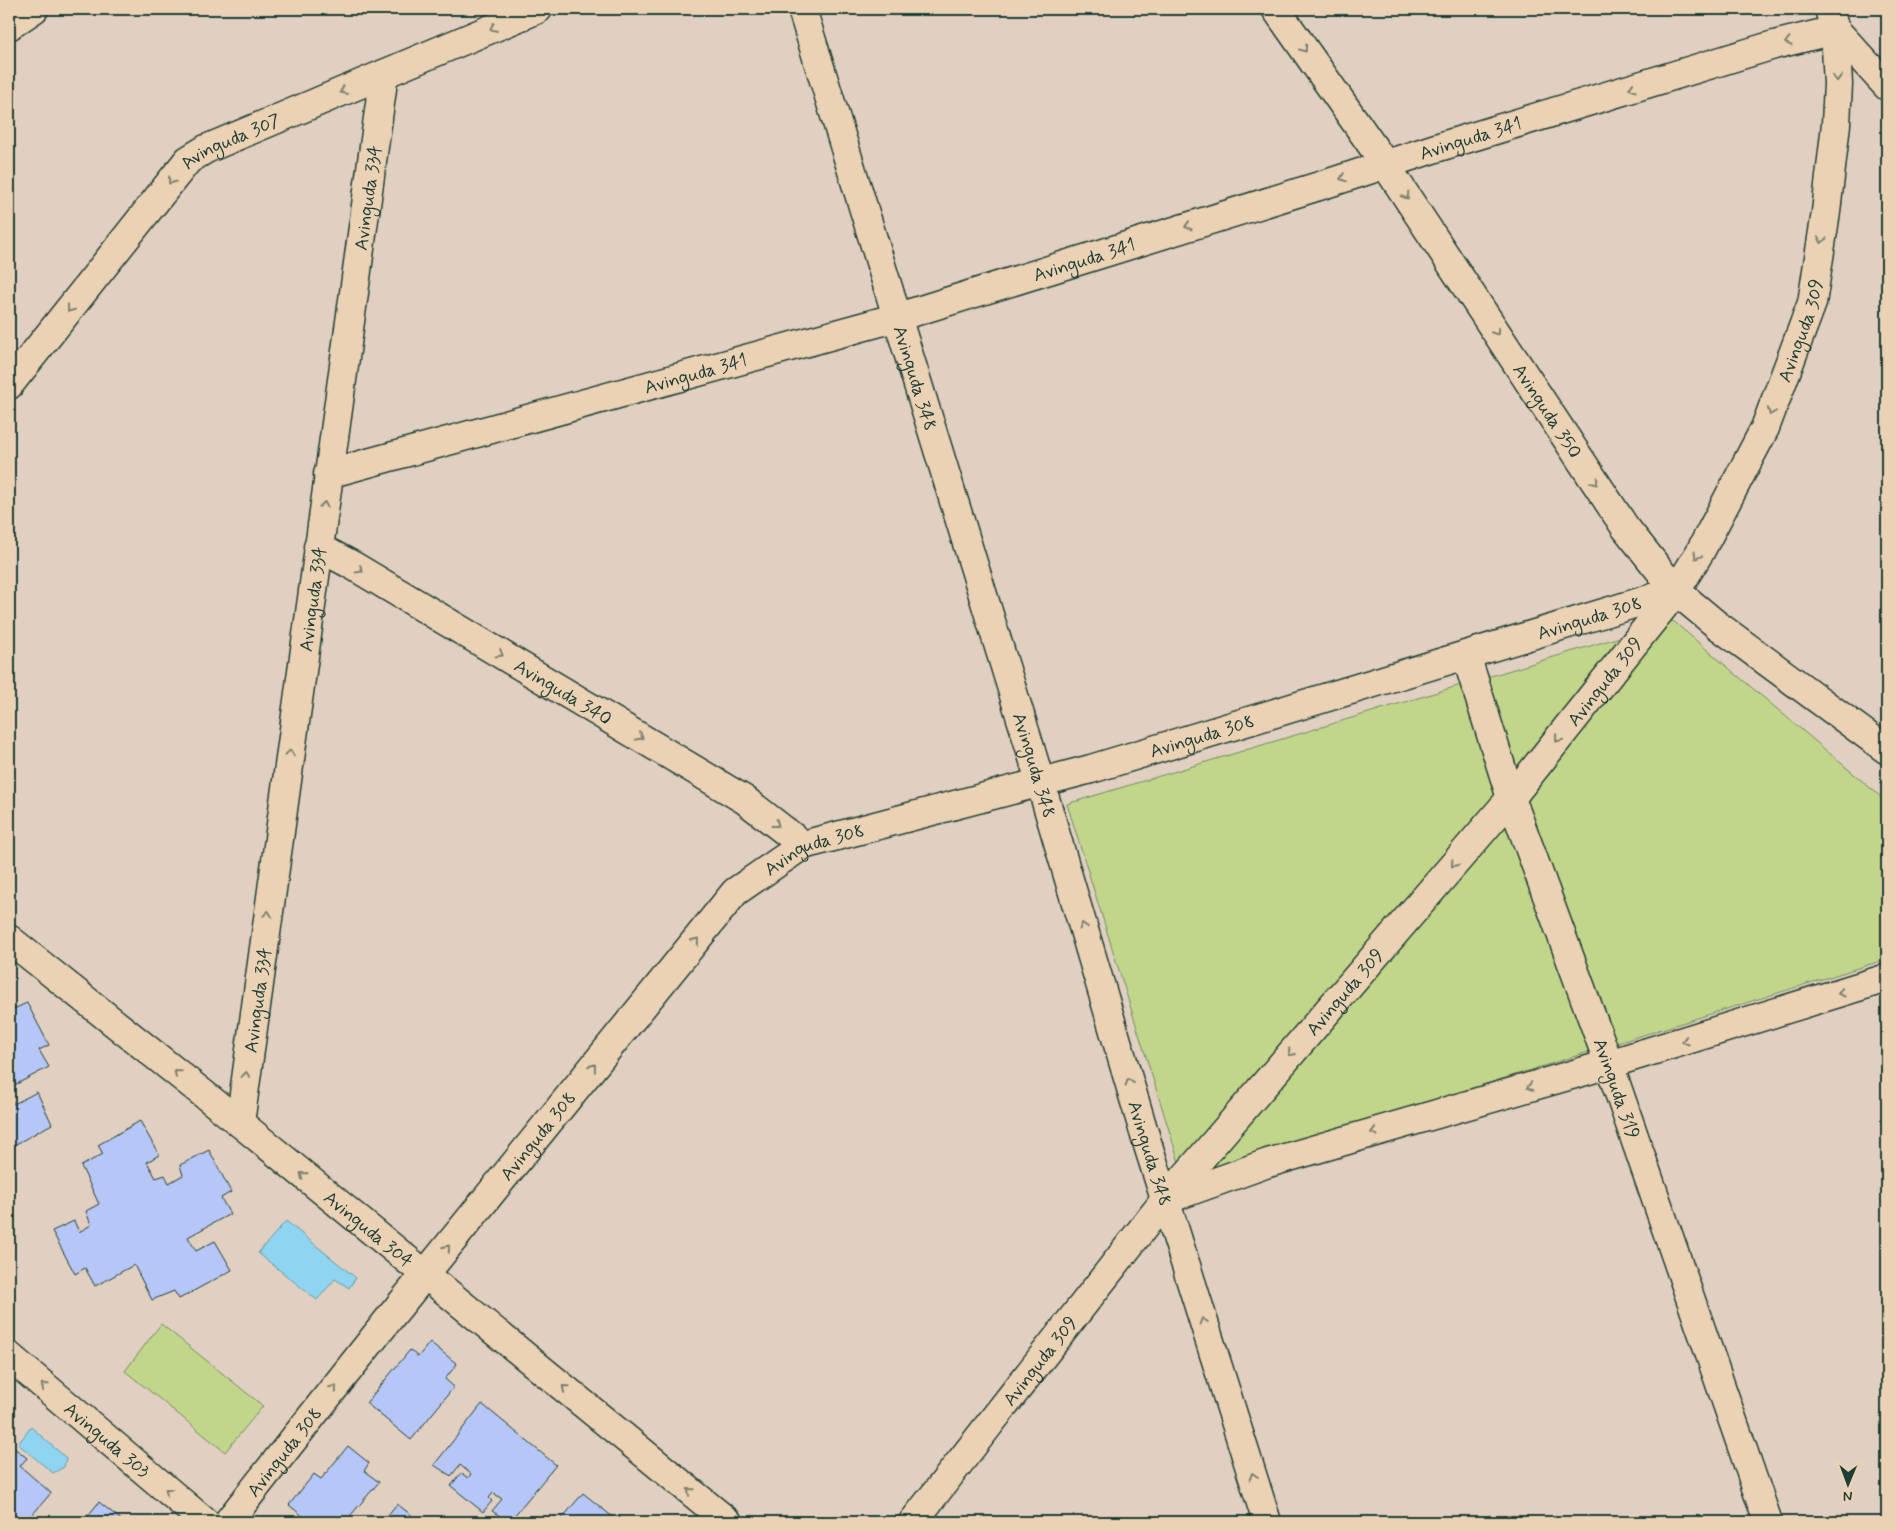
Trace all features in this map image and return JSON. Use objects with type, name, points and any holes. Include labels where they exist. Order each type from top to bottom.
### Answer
[{"type":"street","points":[[9,26],[34,9]]},
{"type":"street","name":"Avinguda 307","points":[[9,385],[188,160],[206,149],[538,9]]},
{"type":"street","name":"Avinguda 348","points":[[802,9],[898,317],[1165,1200],[1267,1522]]},
{"type":"street","name":"Avinguda 350","points":[[1276,9],[1385,164],[1625,527],[1676,591],[1717,625],[1887,750]]},
{"type":"street","points":[[1816,9],[1832,19],[1887,86]]},
{"type":"street","name":"Avinguda 341","points":[[328,474],[898,317],[1385,164],[1774,45],[1832,19]]},
{"type":"street","name":"Avinguda 309","points":[[913,1522],[1165,1200],[1511,798],[1676,591],[1700,552],[1765,428],[1812,304],[1826,212],[1836,124],[1838,84],[1832,19]]},
{"type":"street","name":"Avinguda 334","points":[[240,1123],[384,74]]},
{"type":"street","name":"Avinguda 340","points":[[318,547],[352,565],[745,800],[803,845]]},
{"type":"street","name":"Avinguda 308","points":[[228,1522],[735,892],[803,845],[1091,769],[1676,591]]},
{"type":"street","name":"Avinguda 319","points":[[1466,655],[1511,798],[1609,1064],[1768,1522]]},
{"type":"street","name":"Avinguda 304","points":[[9,940],[240,1123],[728,1522]]},
{"type":"street","points":[[1165,1200],[1268,1163],[1609,1064],[1887,978]]},
{"type":"street","name":"Avinguda 303","points":[[9,1356],[205,1522]]},
{"type":"green space","points":[[1673,621],[1887,802],[1887,959],[1184,1178],[1067,804]]},
{"type":"green space","points":[[161,1324],[263,1406],[225,1452],[125,1371]]},
{"type":"water","points":[[286,1221],[356,1278],[349,1288],[335,1279],[317,1300],[258,1253]]},
{"type":"water","points":[[31,1427],[66,1458],[64,1467],[53,1473],[18,1444]]},
{"type":"building","points":[[27,1003],[49,1045],[39,1050],[49,1067],[9,1088],[9,1011]]},
{"type":"building","points":[[37,1092],[52,1124],[9,1148],[9,1095],[14,1104]]},
{"type":"building","points":[[140,1121],[159,1155],[147,1162],[156,1178],[165,1175],[169,1183],[183,1175],[180,1165],[209,1150],[231,1192],[221,1198],[230,1214],[188,1237],[196,1251],[215,1241],[232,1270],[179,1299],[174,1291],[152,1300],[134,1265],[95,1286],[85,1268],[75,1274],[52,1231],[74,1221],[79,1232],[91,1225],[86,1211],[99,1204],[81,1166],[103,1154],[98,1145]]},
{"type":"building","points":[[430,1342],[457,1364],[445,1379],[454,1387],[411,1440],[366,1403],[410,1350],[418,1357]]},
{"type":"building","points":[[482,1404],[556,1465],[509,1522],[492,1511],[502,1499],[493,1493],[489,1498],[492,1501],[483,1512],[451,1486],[461,1473],[468,1478],[471,1474],[460,1465],[451,1476],[434,1465]]},
{"type":"building","points":[[348,1446],[369,1463],[364,1471],[379,1482],[345,1522],[310,1522],[289,1505],[314,1474],[321,1479]]},
{"type":"building","points":[[13,1447],[27,1458],[20,1466],[51,1493],[26,1522],[9,1522],[9,1453]]},
{"type":"building","points":[[583,1493],[619,1522],[559,1522]]},
{"type":"building","points":[[99,1502],[124,1522],[83,1522]]},
{"type":"building","points":[[397,1504],[418,1520],[416,1522],[382,1522]]}]
